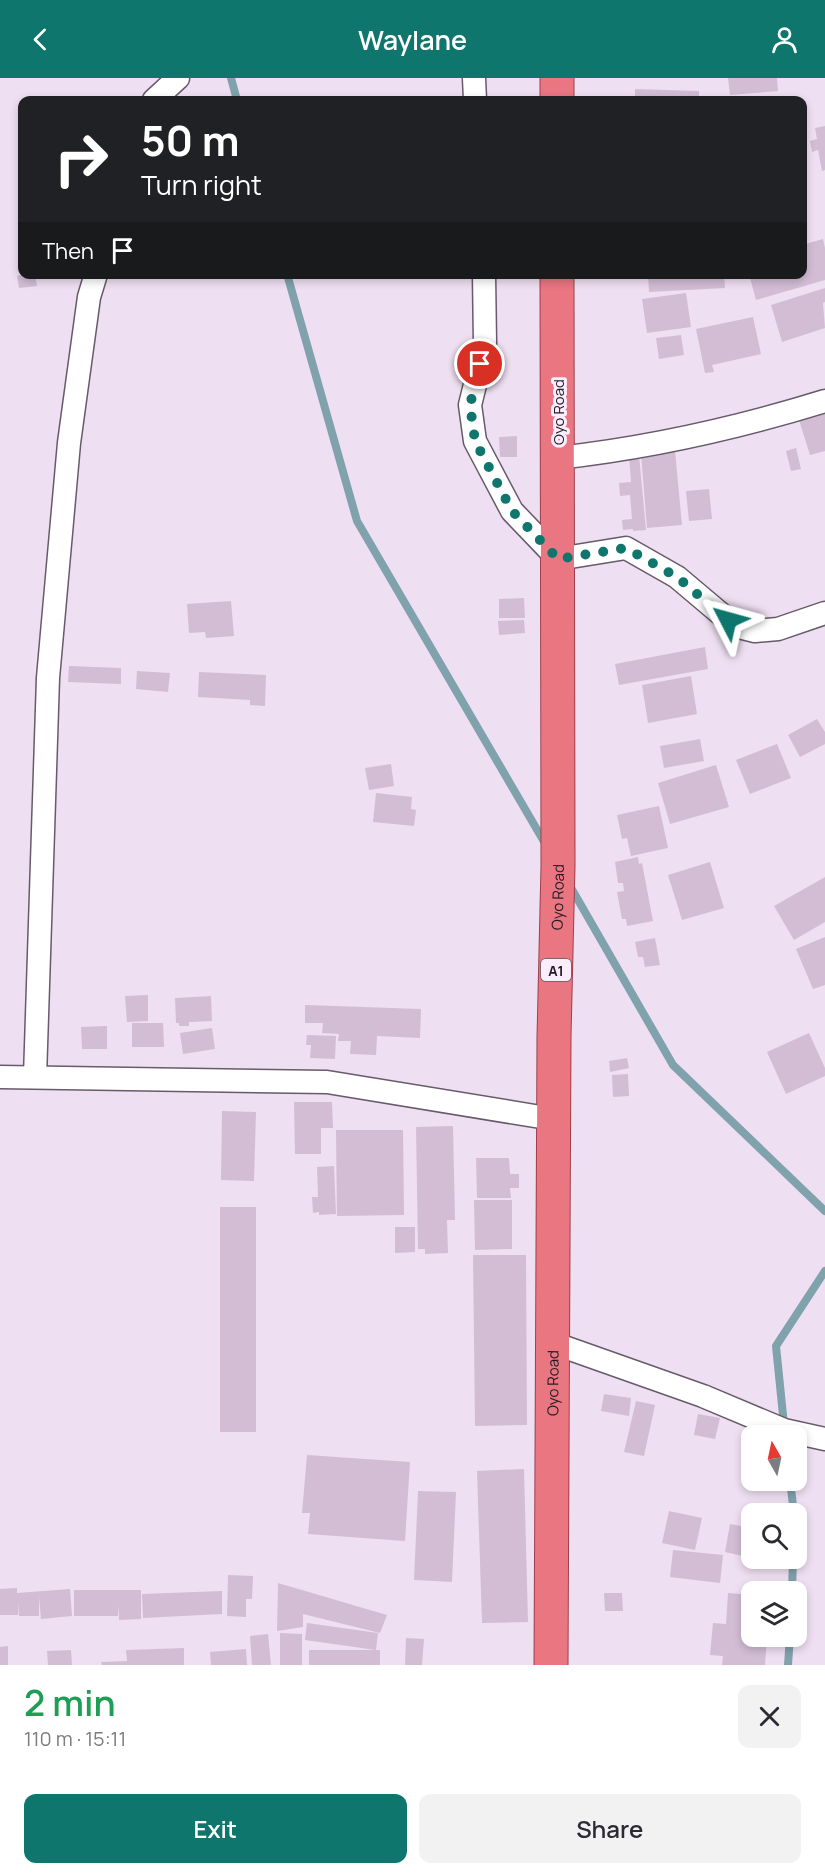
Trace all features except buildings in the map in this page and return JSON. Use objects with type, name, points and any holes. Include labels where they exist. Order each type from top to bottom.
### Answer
[{"type":"highway","points":[[556,78],[557,96]]},
{"type":"highway","name":"Oyo Road","points":[[551,1665],[553,1119],[558,866],[557,279]]},
{"type":"street","points":[[158,96],[178,78]]},
{"type":"street","points":[[474,78],[476,96]]},
{"type":"street","points":[[35,1077],[48,678],[69,443],[89,297],[94,279]]},
{"type":"street","points":[[484,279],[485,344],[470,405],[475,441],[512,511],[558,559],[626,548],[677,577],[728,620],[755,631],[778,629],[825,613]]},
{"type":"street","points":[[558,458],[642,446],[790,412],[825,401]]},
{"type":"street","points":[[0,1077],[327,1082],[553,1119]]},
{"type":"street","points":[[552,1343],[703,1396],[784,1430],[825,1439]]},
{"type":"waterway","points":[[231,78],[236,96]]},
{"type":"waterway","points":[[288,279],[357,521],[546,845]]},
{"type":"waterway","points":[[570,886],[673,1065],[825,1211]]},
{"type":"waterway","points":[[784,1425],[776,1346],[825,1271]]},
{"type":"waterway","points":[[791,1491],[793,1503]]},
{"type":"waterway","points":[[792,1581],[793,1569]]},
{"type":"waterway","points":[[788,1665],[789,1647]]},
{"type":"route","points":[[480,364],[470,405],[475,441],[512,511],[558,559],[626,548],[677,577],[728,620]]}]
